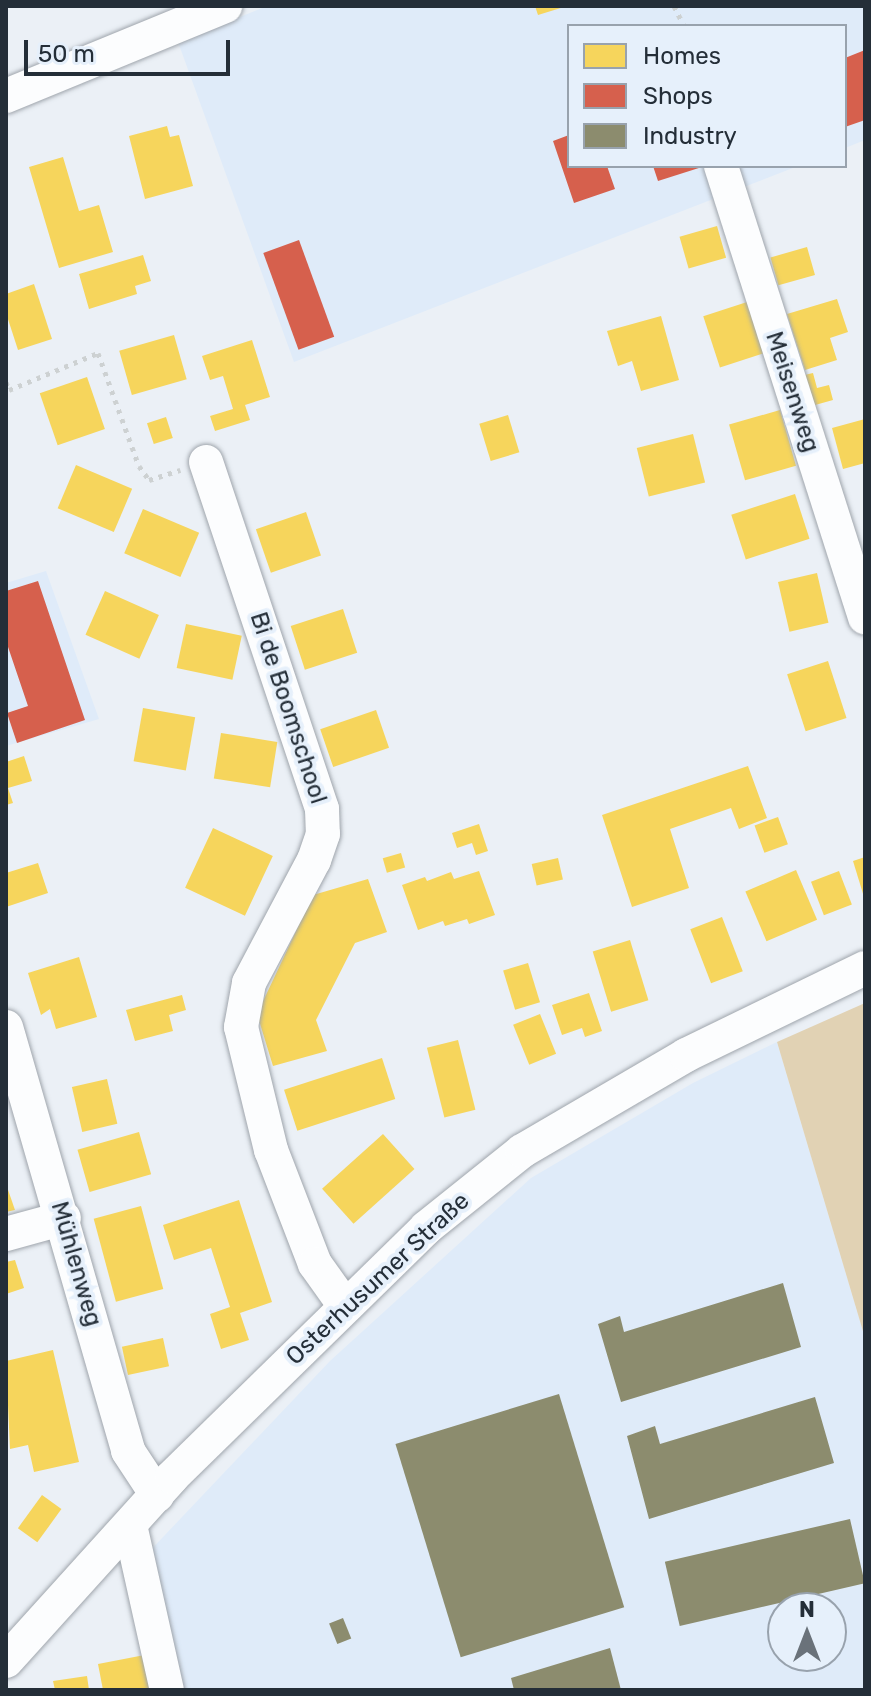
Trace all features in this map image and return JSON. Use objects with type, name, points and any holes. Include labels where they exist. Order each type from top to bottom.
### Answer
[{"type":"street","points":[[6,96],[225,6]]},
{"type":"street","name":"Meisenweg","points":[[722,168],[865,618]]},
{"type":"street","name":"Bi de Boomschool","points":[[206,462],[322,809],[323,834],[314,860],[249,983],[241,1027],[271,1150],[315,1264],[345,1306]]},
{"type":"street","name":"Osterhusumer Straße","points":[[6,1661],[157,1495],[426,1228],[522,1151],[686,1055],[865,968]]},
{"type":"street","name":"Mühlenweg","points":[[6,1027],[64,1218],[128,1451],[157,1495]]},
{"type":"street","points":[[6,1234],[64,1218]]},
{"type":"street","points":[[130,1525],[167,1690]]},
{"type":"path","points":[[674,6],[683,24]]},
{"type":"path","points":[[6,382],[9,390],[98,353],[139,466],[149,480],[206,462]]},
{"type":"shaded area","points":[[267,6],[865,6],[865,140],[847,147],[847,24],[567,24],[567,168],[793,168],[294,362],[178,42]]},
{"type":"shaded area","points":[[46,571],[99,719],[6,746],[6,583]]},
{"type":"shaded area","points":[[865,1003],[865,1338],[777,1042]]},
{"type":"shaded area","points":[[777,1042],[865,1338],[865,1690],[181,1690],[146,1555],[330,1361],[531,1178],[693,1083]]},
{"type":"building: Homes","points":[[535,6],[564,6],[564,7],[538,15]]},
{"type":"building: Homes","points":[[167,126],[170,137],[179,135],[193,186],[145,199],[129,136]]},
{"type":"building: Homes","points":[[63,157],[79,211],[99,205],[113,252],[59,268],[29,167]]},
{"type":"building: Homes","points":[[717,226],[726,258],[689,268],[680,237]]},
{"type":"building: Homes","points":[[807,247],[815,275],[778,285],[770,257]]},
{"type":"building: Homes","points":[[143,255],[151,281],[135,286],[137,294],[89,309],[79,274]]},
{"type":"building: Homes","points":[[34,284],[52,339],[18,350],[6,313],[6,294]]},
{"type":"building: Homes","points":[[837,299],[848,332],[830,338],[837,360],[805,370],[787,314]]},
{"type":"building: Homes","points":[[747,302],[764,353],[720,368],[703,316]]},
{"type":"building: Homes","points":[[661,316],[679,380],[641,391],[632,361],[618,366],[607,331]]},
{"type":"building: Homes","points":[[174,335],[187,379],[132,395],[119,351]]},
{"type":"building: Homes","points":[[252,340],[270,397],[245,405],[250,420],[215,431],[210,416],[233,409],[223,376],[210,380],[202,356]]},
{"type":"building: Homes","points":[[813,373],[817,388],[829,385],[833,400],[808,407],[800,376]]},
{"type":"building: Homes","points":[[87,377],[105,429],[58,445],[40,393]]},
{"type":"building: Homes","points":[[780,410],[796,466],[745,480],[729,425]]},
{"type":"building: Homes","points":[[508,415],[519,452],[491,461],[479,424]]},
{"type":"building: Homes","points":[[166,417],[173,438],[154,444],[147,423]]},
{"type":"building: Homes","points":[[865,419],[865,463],[843,469],[832,428]]},
{"type":"building: Homes","points":[[693,434],[705,483],[649,497],[637,448]]},
{"type":"building: Homes","points":[[76,465],[132,489],[114,532],[58,508]]},
{"type":"building: Homes","points":[[795,494],[810,539],[746,559],[731,515]]},
{"type":"building: Homes","points":[[143,509],[199,533],[180,577],[124,553]]},
{"type":"building: Homes","points":[[306,512],[321,555],[271,573],[256,529]]},
{"type":"building: Homes","points":[[817,573],[828,623],[789,632],[778,582]]},
{"type":"building: Homes","points":[[105,591],[159,615],[139,659],[85,635]]},
{"type":"building: Homes","points":[[343,609],[357,653],[305,670],[291,626]]},
{"type":"building: Homes","points":[[186,624],[242,636],[232,680],[177,668]]},
{"type":"building: Homes","points":[[828,661],[847,718],[806,731],[787,674]]},
{"type":"building: Homes","points":[[143,708],[195,717],[186,770],[134,761]]},
{"type":"building: Homes","points":[[376,710],[389,748],[333,767],[320,729]]},
{"type":"building: Homes","points":[[221,733],[277,742],[270,787],[214,778]]},
{"type":"building: Homes","points":[[24,756],[32,781],[8,788],[13,803],[6,805],[6,762]]},
{"type":"building: Homes","points":[[748,766],[767,818],[739,829],[731,808],[670,829],[689,888],[632,907],[602,815]]},
{"type":"building: Homes","points":[[778,817],[788,844],[764,853],[755,826]]},
{"type":"building: Homes","points":[[479,824],[488,851],[476,855],[472,843],[457,848],[452,833]]},
{"type":"building: Homes","points":[[213,828],[273,856],[245,916],[185,888]]},
{"type":"building: Homes","points":[[401,853],[405,867],[387,873],[383,858]]},
{"type":"building: Homes","points":[[865,857],[865,897],[864,897],[853,861]]},
{"type":"building: Homes","points":[[558,858],[563,879],[537,886],[532,864]]},
{"type":"building: Homes","points":[[38,863],[48,893],[6,907],[6,873]]},
{"type":"building: Homes","points":[[796,870],[817,920],[766,941],[745,891]]},
{"type":"building: Homes","points":[[479,871],[495,915],[469,924],[467,919],[445,926],[443,921],[418,930],[402,885],[425,877],[427,881],[451,872],[454,879]]},
{"type":"building: Homes","points":[[839,871],[852,905],[824,915],[811,882]]},
{"type":"building: Homes","points":[[368,879],[387,932],[355,943],[316,1020],[327,1051],[273,1066],[257,1014],[313,895]]},
{"type":"building: Homes","points":[[722,917],[743,971],[711,983],[690,929]]},
{"type":"building: Homes","points":[[630,940],[648,1000],[611,1012],[593,951]]},
{"type":"building: Homes","points":[[79,957],[97,1017],[56,1029],[50,1009],[41,1015],[28,973]]},
{"type":"building: Homes","points":[[528,963],[540,1002],[515,1010],[503,971]]},
{"type":"building: Homes","points":[[589,993],[602,1031],[585,1037],[582,1028],[562,1035],[552,1005]]},
{"type":"building: Homes","points":[[182,995],[186,1010],[169,1015],[173,1031],[135,1041],[126,1010]]},
{"type":"building: Homes","points":[[540,1014],[556,1054],[529,1065],[513,1025]]},
{"type":"building: Homes","points":[[458,1040],[475,1110],[444,1118],[427,1048]]},
{"type":"building: Homes","points":[[382,1058],[395,1099],[297,1131],[284,1090]]},
{"type":"building: Homes","points":[[107,1079],[117,1124],[82,1132],[72,1087]]},
{"type":"building: Homes","points":[[139,1132],[151,1174],[90,1192],[77,1150]]},
{"type":"building: Homes","points":[[383,1134],[414,1169],[354,1224],[322,1189]]},
{"type":"building: Homes","points":[[6,1184],[15,1210],[6,1212]]},
{"type":"building: Homes","points":[[239,1200],[272,1302],[240,1313],[249,1340],[221,1349],[210,1314],[230,1307],[211,1248],[174,1260],[163,1225]]},
{"type":"building: Homes","points":[[141,1206],[163,1289],[116,1302],[94,1219]]},
{"type":"building: Homes","points":[[15,1260],[24,1288],[6,1294],[6,1262]]},
{"type":"building: Homes","points":[[163,1338],[169,1366],[128,1375],[122,1347]]},
{"type":"building: Homes","points":[[53,1350],[79,1462],[34,1472],[28,1445],[10,1449],[6,1361]]},
{"type":"building: Homes","points":[[42,1495],[61,1509],[37,1542],[18,1528]]},
{"type":"building: Homes","points":[[155,1653],[162,1690],[103,1690],[98,1664]]},
{"type":"building: Homes","points":[[87,1676],[89,1690],[55,1690],[53,1681]]},
{"type":"building: Shops","points":[[865,50],[865,120],[847,126],[847,57]]},
{"type":"building: Shops","points":[[567,136],[567,168],[608,168],[615,189],[574,203],[553,141]]},
{"type":"building: Shops","points":[[654,168],[699,168],[658,181]]},
{"type":"building: Shops","points":[[299,240],[334,337],[299,350],[263,253]]},
{"type":"building: Shops","points":[[38,581],[85,720],[17,743],[7,713],[28,706],[6,641],[6,591]]},
{"type":"building: Industry","points":[[783,1283],[801,1347],[621,1402],[598,1324],[620,1316],[624,1332]]},
{"type":"building: Industry","points":[[559,1394],[624,1607],[461,1657],[395,1444]]},
{"type":"building: Industry","points":[[815,1397],[834,1463],[649,1519],[627,1436],[655,1426],[660,1444]]},
{"type":"building: Industry","points":[[850,1519],[865,1583],[827,1592],[767,1592],[767,1606],[680,1626],[665,1562]]},
{"type":"building: Industry","points":[[343,1618],[351,1638],[337,1644],[329,1624]]},
{"type":"building: Industry","points":[[610,1648],[621,1690],[514,1690],[511,1678]]}]
